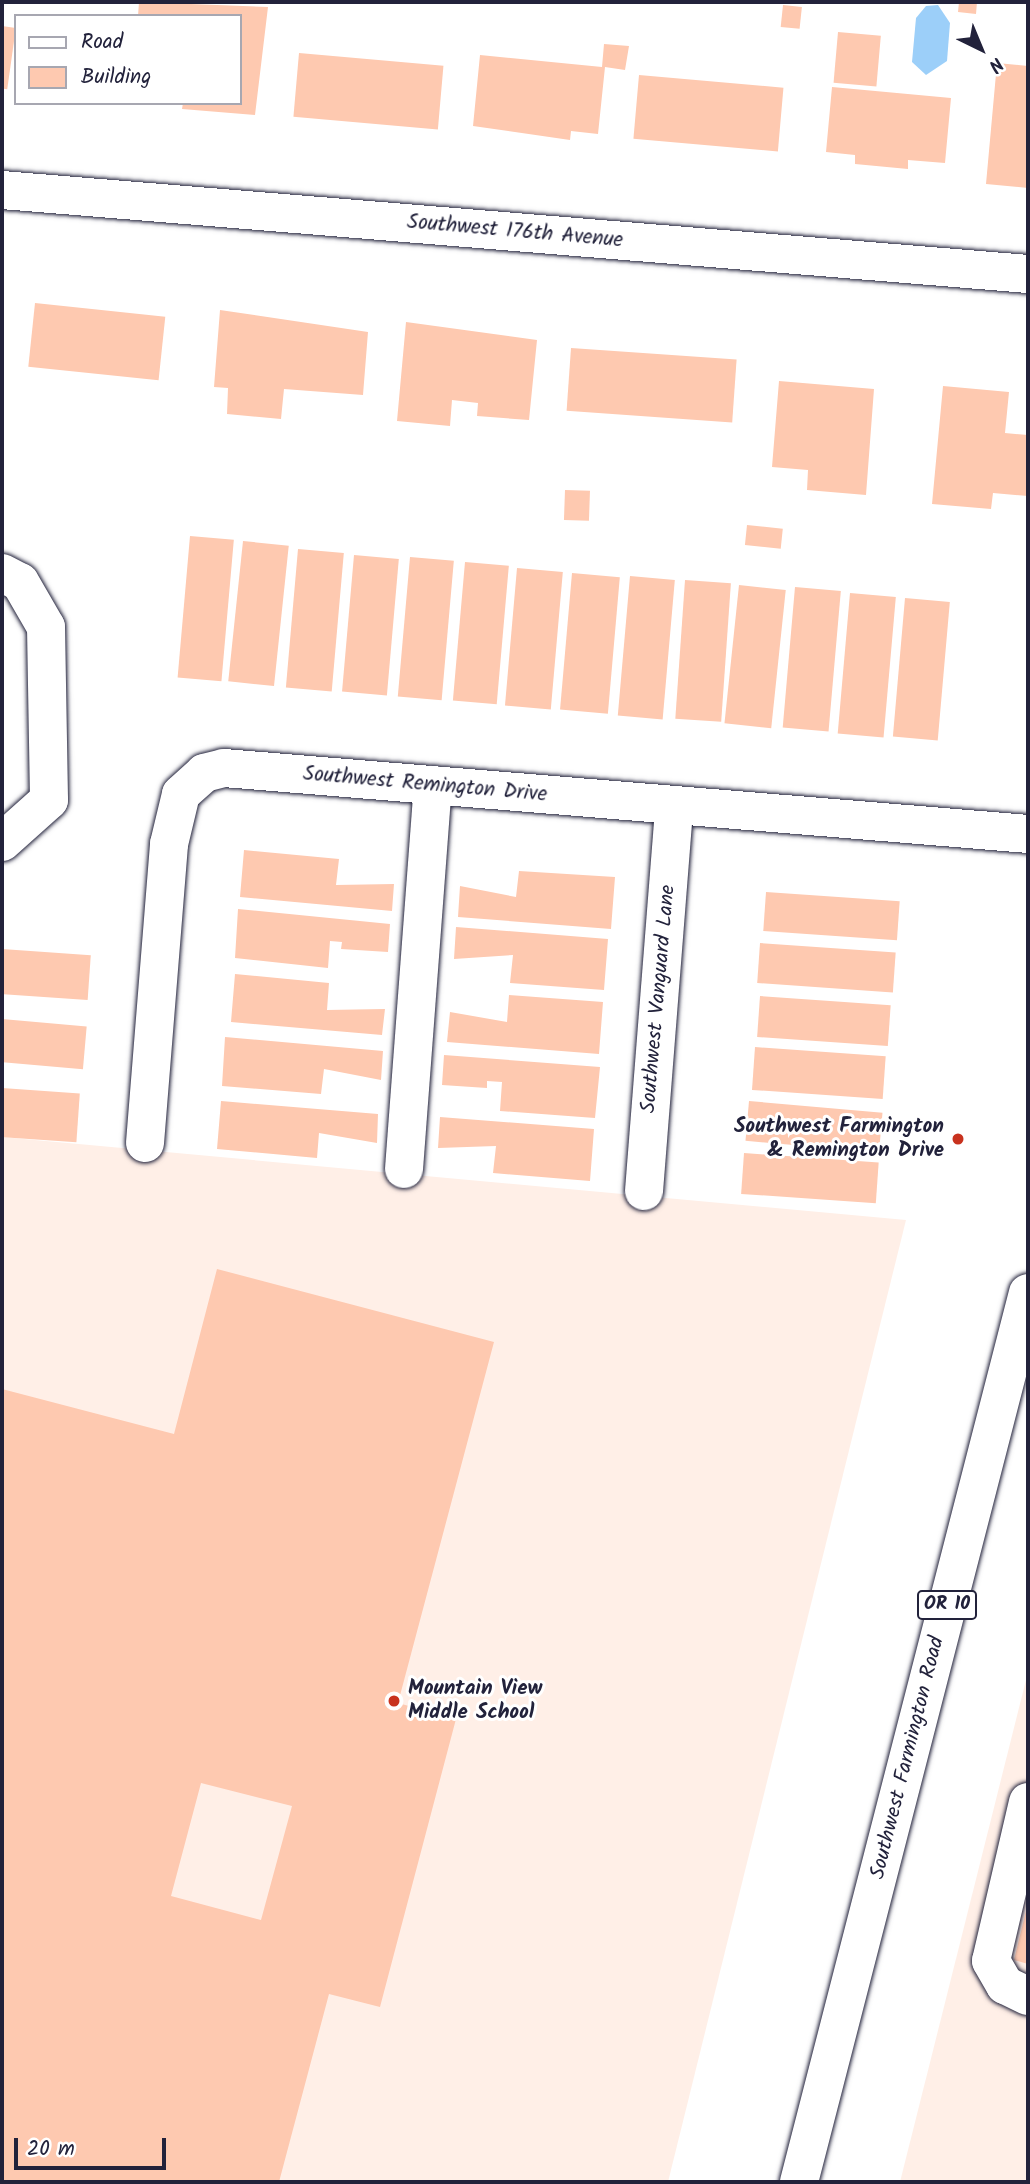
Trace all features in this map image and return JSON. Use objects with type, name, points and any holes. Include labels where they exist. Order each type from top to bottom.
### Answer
[{"type":"street","name":"Southwest 176th Avenue","points":[[2,190],[1028,274]]},
{"type":"street","points":[[2,573],[20,582],[46,627],[49,800],[2,842]]},
{"type":"street","name":"Southwest Remington Drive","points":[[145,1143],[169,844],[181,794],[204,773],[224,768],[1028,834]]},
{"type":"street","points":[[404,1169],[433,785]]},
{"type":"street","name":"Southwest Vanguard Lane","points":[[644,1191],[674,806]]},
{"type":"street","name":"Southwest Farmington Road","points":[[799,2182],[1028,1293]]},
{"type":"street","points":[[1028,1802],[991,1961],[1005,1985],[1028,1996]]},
{"type":"shaded area","name":"Mountain View Middle School","points":[[2,1137],[906,1220],[668,2182],[2,2182]]},
{"type":"shaded area","points":[[1028,1672],[1028,2182],[900,2182]]},
{"type":"water","points":[[938,5],[950,23],[947,61],[926,75],[912,62],[916,18],[926,6]]},
{"type":"building","points":[[139,2],[268,7],[255,115],[182,109],[183,105],[242,105],[242,14],[138,14]]},
{"type":"building","points":[[959,2],[977,2],[976,14],[958,12]]},
{"type":"building","points":[[783,5],[802,7],[800,29],[781,27]]},
{"type":"building","points":[[2,26],[14,28],[7,89],[2,89]]},
{"type":"building","points":[[838,32],[881,36],[876,87],[834,83]]},
{"type":"building","points":[[604,44],[629,46],[625,70],[605,67],[598,134],[571,131],[570,140],[473,126],[480,55],[602,67]]},
{"type":"building","points":[[299,53],[443,66],[438,129],[293,117]]},
{"type":"building","points":[[997,63],[1028,66],[1028,188],[986,184]]},
{"type":"building","points":[[639,75],[783,88],[778,151],[633,139]]},
{"type":"building","points":[[832,87],[951,98],[945,163],[908,160],[908,169],[855,164],[855,155],[826,152]]},
{"type":"building","points":[[35,303],[165,317],[159,380],[28,367]]},
{"type":"building","points":[[220,310],[368,332],[363,395],[284,389],[281,419],[227,414],[228,388],[214,387]]},
{"type":"building","points":[[406,322],[537,340],[529,420],[477,416],[478,403],[452,400],[450,426],[397,421]]},
{"type":"building","points":[[571,348],[737,360],[732,422],[567,411]]},
{"type":"building","points":[[779,381],[874,389],[866,495],[807,490],[808,470],[772,467]]},
{"type":"building","points":[[943,386],[1009,392],[1005,433],[1028,435],[1028,496],[993,493],[991,509],[932,504]]},
{"type":"building","points":[[565,490],[590,491],[589,521],[564,520]]},
{"type":"building","points":[[747,525],[783,529],[781,549],[745,545]]},
{"type":"building","points":[[190,536],[234,540],[221,681],[178,677]]},
{"type":"building","points":[[243,541],[289,546],[274,686],[228,681]]},
{"type":"building","points":[[298,549],[344,553],[332,691],[286,687]]},
{"type":"building","points":[[354,555],[399,559],[387,695],[342,691]]},
{"type":"building","points":[[410,557],[454,561],[442,700],[398,696]]},
{"type":"building","points":[[465,562],[509,566],[497,704],[453,700]]},
{"type":"building","points":[[517,568],[563,572],[551,709],[505,705]]},
{"type":"building","points":[[572,573],[620,577],[608,714],[560,709]]},
{"type":"building","points":[[630,576],[675,580],[663,719],[618,715]]},
{"type":"building","points":[[685,580],[731,583],[721,722],[675,719]]},
{"type":"building","points":[[739,585],[786,590],[771,728],[724,723]]},
{"type":"building","points":[[795,587],[841,591],[829,731],[783,727]]},
{"type":"building","points":[[850,593],[896,597],[884,737],[838,733]]},
{"type":"building","points":[[905,598],[950,602],[938,740],[893,736]]},
{"type":"building","points":[[244,850],[339,859],[336,885],[394,884],[392,911],[240,897]]},
{"type":"building","points":[[519,871],[615,877],[611,929],[458,917],[460,886],[516,897]]},
{"type":"building","points":[[766,892],[900,901],[897,940],[763,931]]},
{"type":"building","points":[[238,909],[390,924],[388,952],[341,949],[342,942],[330,941],[328,968],[235,958]]},
{"type":"building","points":[[456,927],[608,939],[604,990],[510,983],[513,955],[454,959]]},
{"type":"building","points":[[760,943],[896,952],[893,992],[757,983]]},
{"type":"building","points":[[2,949],[91,955],[88,1000],[2,994]]},
{"type":"building","points":[[235,974],[329,983],[327,1010],[385,1009],[382,1035],[231,1022]]},
{"type":"building","points":[[509,995],[603,1002],[599,1054],[447,1042],[450,1012],[507,1022]]},
{"type":"building","points":[[760,996],[891,1005],[888,1046],[757,1037]]},
{"type":"building","points":[[2,1019],[87,1026],[83,1069],[2,1062]]},
{"type":"building","points":[[225,1037],[383,1051],[381,1080],[324,1069],[321,1094],[222,1086]]},
{"type":"building","points":[[755,1047],[886,1056],[883,1099],[752,1090]]},
{"type":"building","points":[[444,1055],[600,1067],[595,1118],[500,1111],[502,1082],[487,1081],[487,1088],[442,1085]]},
{"type":"building","points":[[2,1088],[80,1093],[76,1142],[2,1137]]},
{"type":"building","points":[[221,1101],[378,1114],[377,1143],[319,1133],[317,1158],[217,1149]]},
{"type":"building","points":[[749,1101],[882,1113],[879,1153],[746,1141]]},
{"type":"building","points":[[440,1117],[594,1129],[590,1181],[493,1173],[496,1146],[438,1148]]},
{"type":"building","points":[[744,1153],[879,1162],[876,1203],[741,1194]]},
{"type":"building","points":[[217,1269],[494,1342],[398,1703],[456,1719],[380,2007],[329,1994],[279,2182],[2,2182],[2,1389],[174,1434]],"holes":[[[201,1783],[292,1806],[261,1920],[171,1896]]]},
{"type":"building","points":[[1028,1907],[1028,1964],[1014,1960]]},
{"type":"place","name":"Southwest Farmington & Remington Drive","points":[[958,1139]]},
{"type":"place","name":"Mountain View Middle School","points":[[394,1701]]}]
